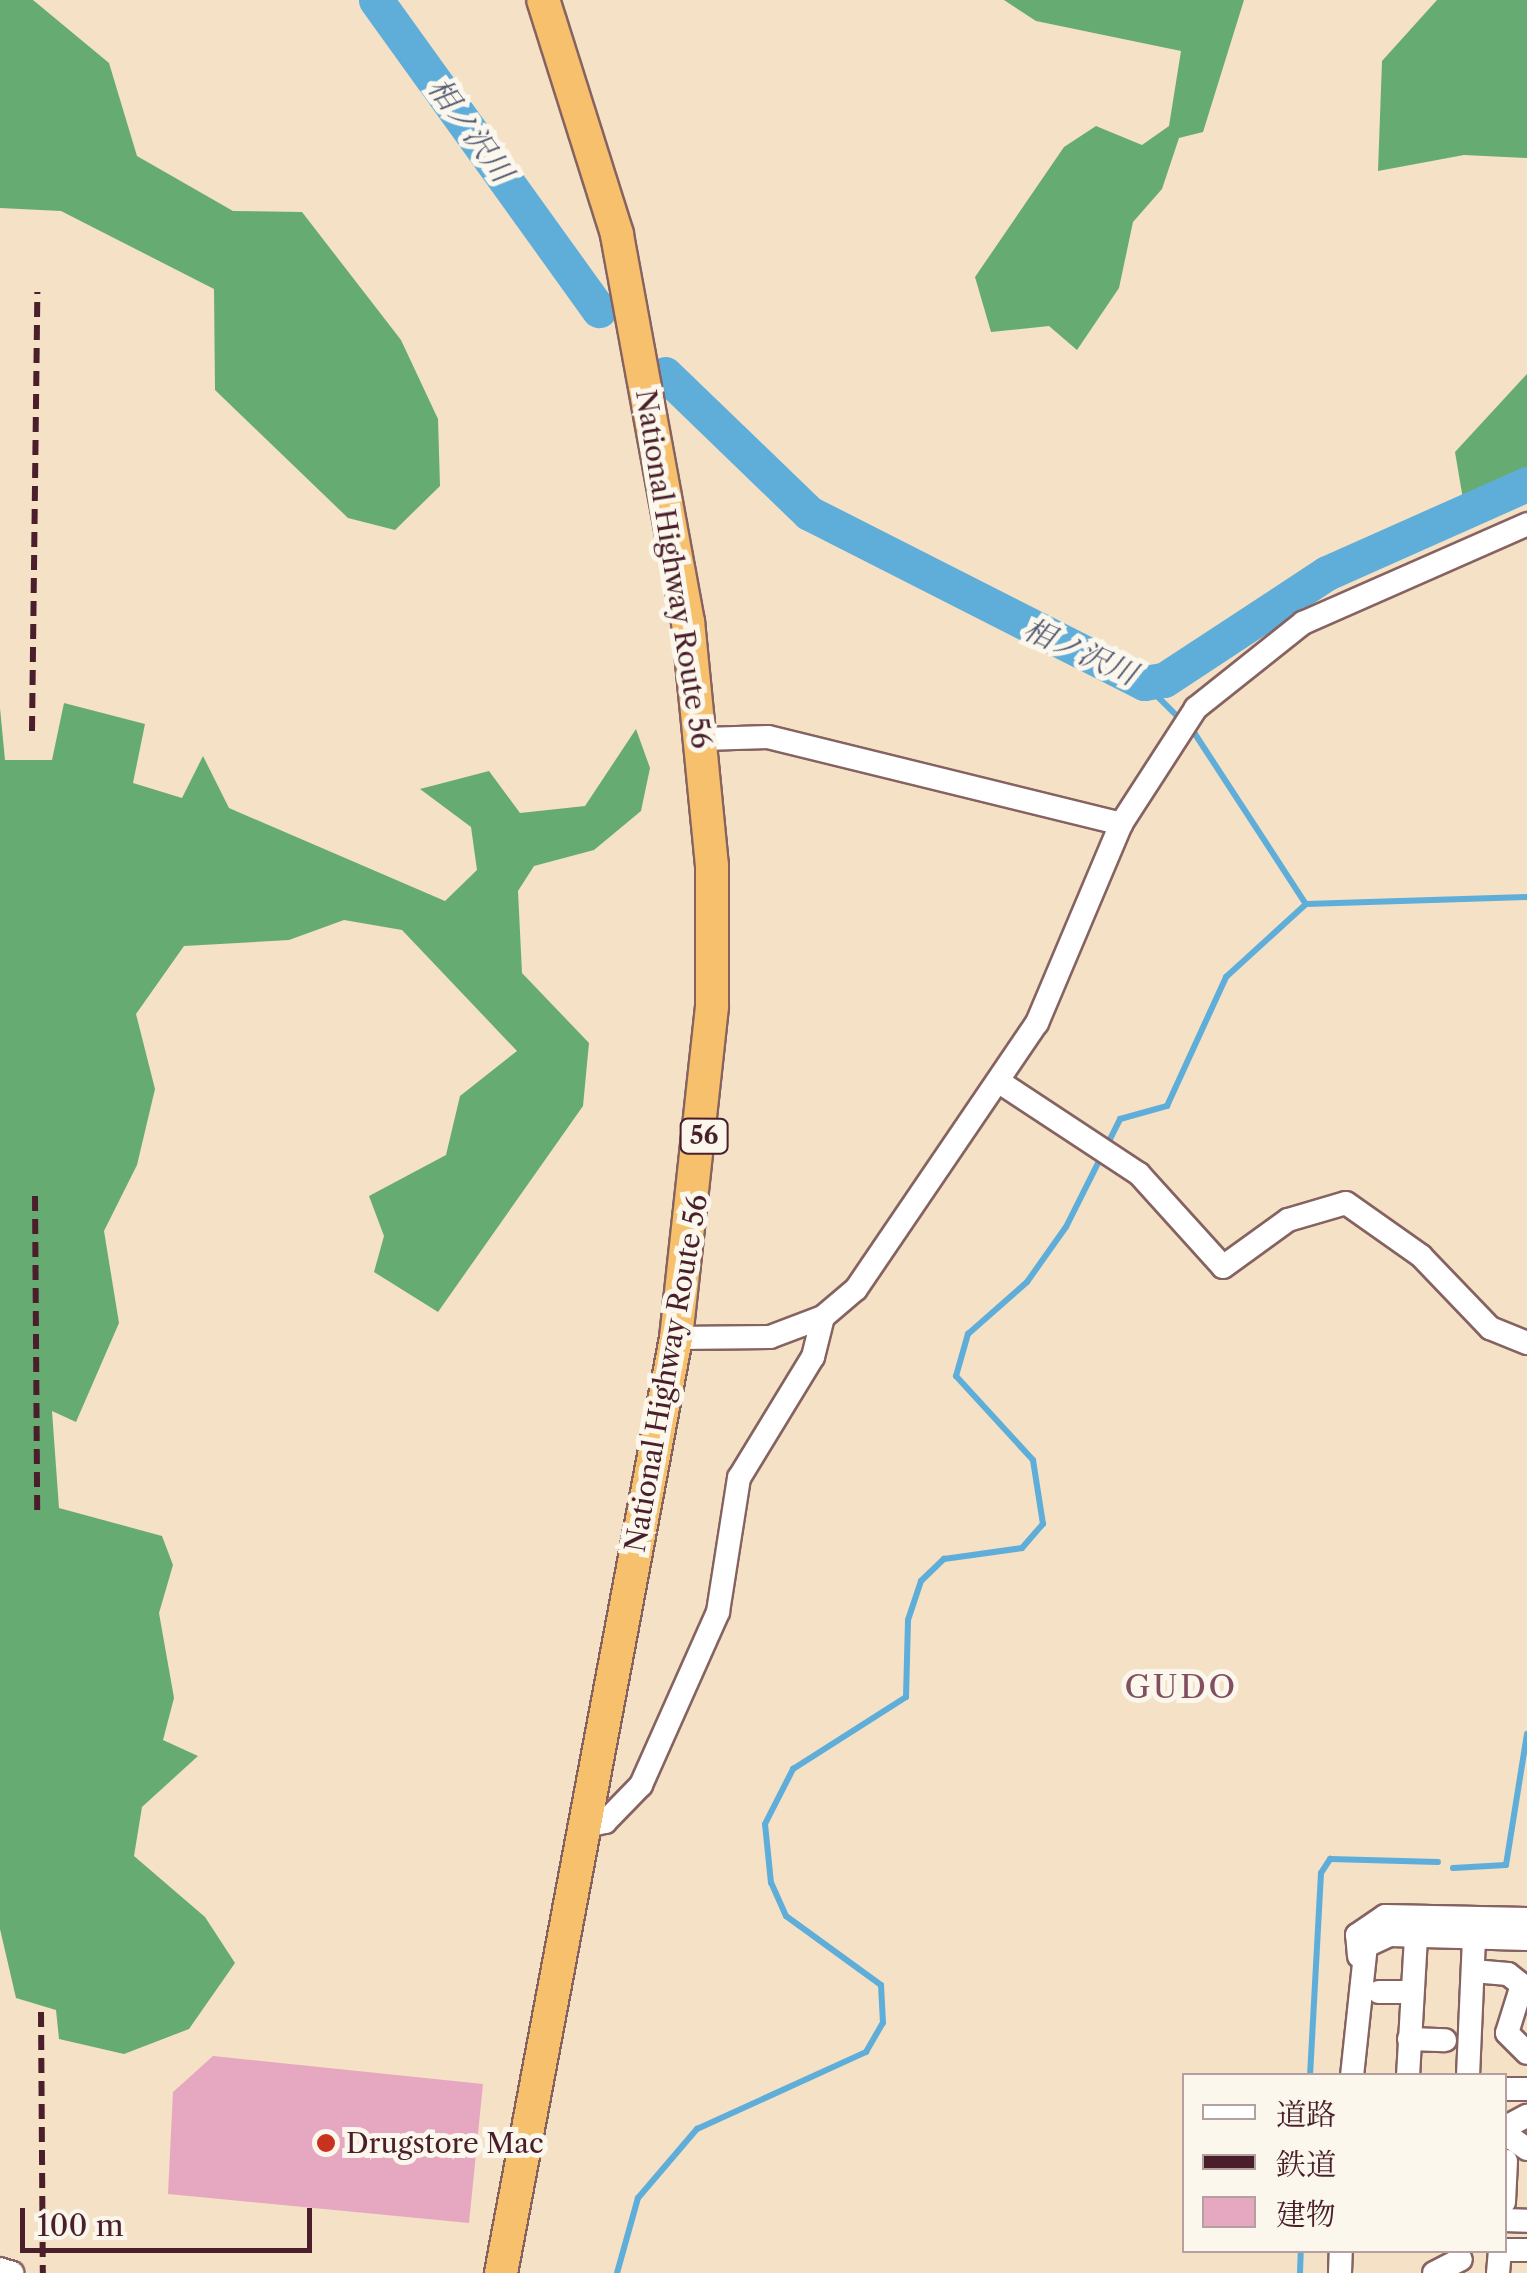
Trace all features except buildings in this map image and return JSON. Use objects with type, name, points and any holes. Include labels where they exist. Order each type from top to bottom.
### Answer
[{"type":"highway","name":"National Highway Route 56","points":[[501,2273],[676,1338],[704,1149],[712,1006],[704,739],[617,234],[544,0]]},
{"type":"street","points":[[676,1338],[770,1337],[823,1317],[887,1249],[1037,1023],[1121,824],[1196,708],[1303,623],[1527,524]]},
{"type":"street","points":[[704,739],[768,736],[1121,824]]},
{"type":"street","points":[[1001,1082],[1139,1174],[1224,1267],[1288,1220],[1346,1203],[1420,1256],[1490,1328],[1527,1343]]},
{"type":"street","points":[[583,1827],[605,1822],[641,1785],[718,1612],[740,1478],[814,1357],[823,1317]]},
{"type":"street","points":[[1352,2073],[1360,1964],[1357,1935],[1385,1916],[1527,1919]]},
{"type":"street","points":[[1360,1964],[1366,1946],[1416,1936],[1527,1939]]},
{"type":"street","points":[[1408,2073],[1416,1936]]},
{"type":"street","points":[[1468,2073],[1474,1938]]},
{"type":"street","points":[[1473,1971],[1508,1974],[1522,1985],[1507,2033],[1527,2053]]},
{"type":"street","points":[[1379,1992],[1412,1992]]},
{"type":"street","points":[[1409,2039],[1445,2040]]},
{"type":"street","points":[[1507,2132],[1527,2149]]},
{"type":"street","points":[[1434,2273],[1461,2261]]},
{"type":"street","points":[[0,2269],[12,2273]]},
{"type":"green space","points":[[0,0],[33,0],[109,63],[137,156],[233,211],[302,212],[401,340],[438,419],[440,486],[395,530],[348,518],[215,390],[214,289],[61,211],[0,208]]},
{"type":"green space","points":[[1004,0],[1244,0],[1203,132],[1179,138],[1162,189],[1133,222],[1119,288],[1077,350],[1049,326],[991,332],[975,277],[1064,147],[1096,126],[1142,145],[1169,126],[1181,51],[1036,21]]},
{"type":"green space","points":[[1437,0],[1527,0],[1527,158],[1464,155],[1378,171],[1382,61]]},
{"type":"green space","points":[[1527,374],[1527,480],[1464,505],[1455,452]]},
{"type":"green space","points":[[64,703],[145,724],[133,783],[182,798],[203,756],[229,808],[445,901],[477,870],[471,827],[420,789],[489,771],[520,813],[585,806],[636,729],[650,768],[641,811],[594,850],[534,866],[518,891],[522,973],[589,1043],[583,1106],[438,1312],[374,1272],[384,1236],[369,1196],[446,1155],[460,1096],[517,1051],[402,930],[344,920],[289,940],[184,946],[136,1014],[155,1089],[137,1165],[104,1231],[119,1323],[76,1422],[52,1411],[59,1508],[162,1536],[173,1565],[159,1613],[174,1698],[163,1740],[198,1756],[142,1807],[134,1856],[205,1917],[235,1963],[189,2029],[124,2054],[59,2039],[56,2010],[16,1998],[0,1929],[0,708],[5,760],[52,760]]},
{"type":"waterway","name":"相ノ沢川","points":[[376,0],[599,310]]},
{"type":"waterway","name":"相ノ沢川","points":[[665,374],[809,513],[1144,683],[1164,680],[1327,573],[1527,484]]},
{"type":"waterway","points":[[1144,683],[1195,734],[1306,904]]},
{"type":"waterway","points":[[617,2273],[638,2198],[697,2129],[866,2052],[883,2023],[881,1985],[786,1916],[771,1883],[765,1824],[793,1769],[906,1697],[908,1620],[921,1581],[944,1559],[1022,1548],[1043,1524],[1033,1460],[956,1376],[968,1334],[1027,1282],[1066,1227],[1120,1119],[1167,1106],[1226,977],[1306,904],[1527,897]]},
{"type":"waterway","points":[[1453,1868],[1506,1865],[1527,1734]]},
{"type":"waterway","points":[[1310,2073],[1321,1873],[1330,1859],[1438,1862]]},
{"type":"waterway","points":[[1300,2273],[1301,2253]]},
{"type":"railway","points":[[32,731],[37,292]]},
{"type":"railway","points":[[35,1196],[37,1514]]},
{"type":"railway","points":[[41,2012],[43,2273]]},
{"type":"place","name":"Drugstore Mac","points":[[326,2143]]},
{"type":"district","name":"GUDO","points":[[1181,1687]]}]
